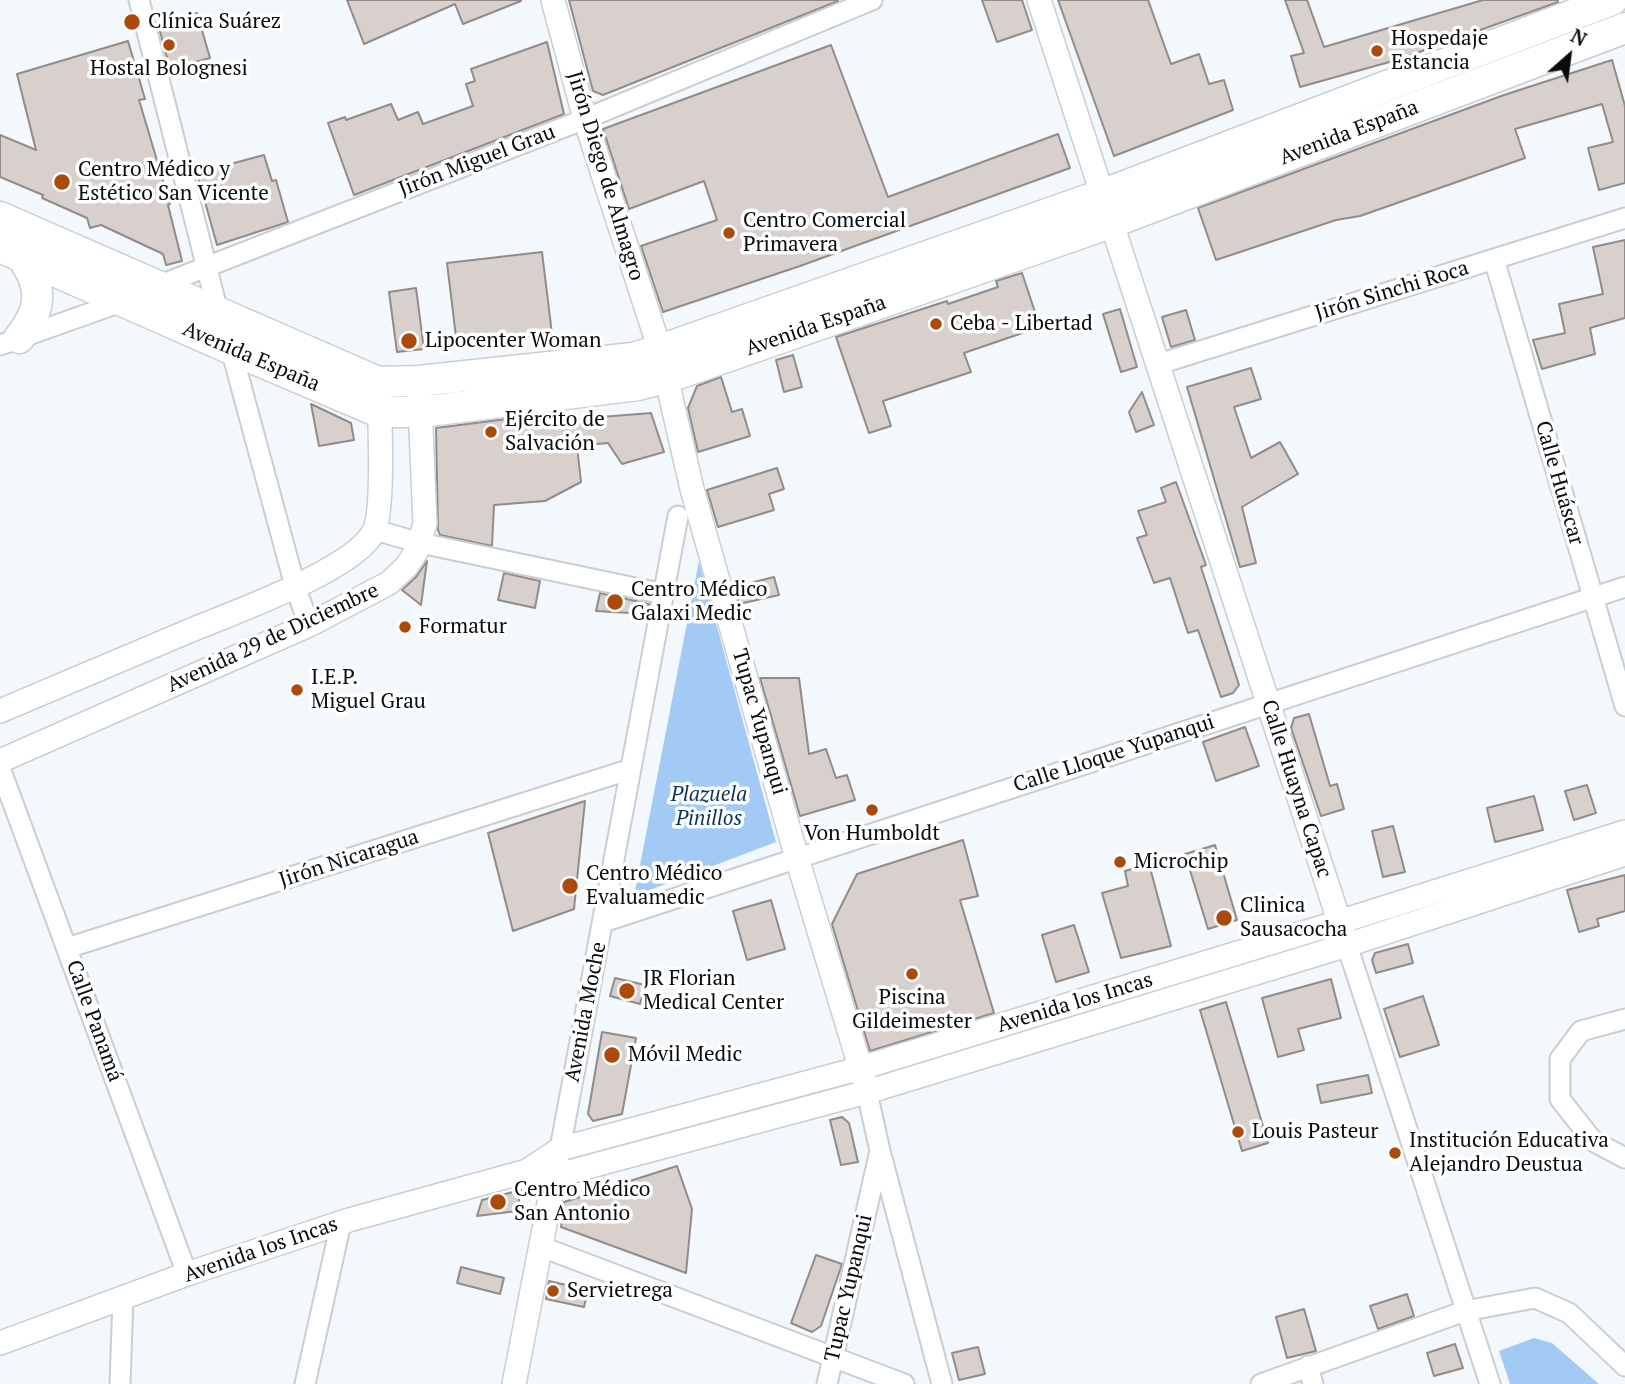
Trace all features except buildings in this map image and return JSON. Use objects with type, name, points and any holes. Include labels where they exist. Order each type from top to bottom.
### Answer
[{"type":"main road","name":"Avenida España","points":[[11,252],[380,412],[421,412],[638,385],[663,364],[1612,0]]},
{"type":"main road","name":"Avenida España","points":[[0,217],[379,382],[419,381],[633,358],[663,364],[1113,222],[1625,29]]},
{"type":"main road","points":[[10,341],[31,323],[37,306],[37,288],[32,271],[11,252]]},
{"type":"street","points":[[139,0],[218,312]]},
{"type":"street","name":"Jirón Diego de Almagro","points":[[553,0],[585,119],[663,364]]},
{"type":"street","name":"Jirón Miguel Grau","points":[[10,341],[124,301],[585,119],[872,0]]},
{"type":"street","name":"Calle Huayna Capac","points":[[1039,0],[1490,1384]]},
{"type":"street","points":[[1612,0],[1625,29]]},
{"type":"street","name":"Jirón Sinchi Roca","points":[[1159,364],[1625,218]]},
{"type":"street","name":"Calle Huáscar","points":[[1494,259],[1625,706]]},
{"type":"street","points":[[231,349],[295,586],[309,625]]},
{"type":"street","name":"Tupac Yupanqui","points":[[663,364],[692,489],[867,1092]]},
{"type":"street","name":"Avenida 29 de Diciembre","points":[[0,761],[309,625],[389,583],[406,567],[420,543],[425,524],[419,381]]},
{"type":"street","points":[[379,382],[379,502],[375,530],[420,543],[664,594]]},
{"type":"street","name":"Avenida Moche","points":[[514,1384],[678,516]]},
{"type":"street","name":"Avenida 29 de Diciembre","points":[[0,711],[295,586],[343,561],[363,547],[375,530]]},
{"type":"street","name":"Calle Lloque Yupanqui","points":[[603,922],[1625,587]]},
{"type":"street","name":"Calle Panamá","points":[[0,768],[187,1274]]},
{"type":"street","name":"Jirón Nicaragua","points":[[67,948],[631,769]]},
{"type":"street","name":"Avenida los Incas","points":[[0,1343],[187,1274],[341,1223],[527,1171],[560,1149],[861,1068],[1625,832]]},
{"type":"street","name":"Avenida los Incas","points":[[527,1171],[554,1176],[867,1092],[1347,945],[1625,854]]},
{"type":"street","points":[[1625,1018],[1581,1031],[1560,1059],[1560,1099],[1593,1141],[1625,1158]]},
{"type":"street","points":[[867,1092],[942,1384]]},
{"type":"street","name":"Tupac Yupanqui","points":[[827,1384],[880,1150]]},
{"type":"street","points":[[305,1384],[341,1223]]},
{"type":"street","points":[[542,1247],[904,1384]]},
{"type":"street","points":[[120,1384],[123,1298]]},
{"type":"street","points":[[1261,1384],[1310,1375],[1465,1311],[1535,1298],[1569,1313],[1625,1366]]},
{"type":"green space","name":"Plazuela Pinillos","points":[[699,561],[776,842],[634,896]]},
{"type":"green space","points":[[1534,1338],[1552,1343],[1599,1384],[1510,1384],[1499,1351]]},
{"type":"place","name":"Clínica Suárez","points":[[132,22]]},
{"type":"place","name":"Hostal Bolognesi","points":[[169,45]]},
{"type":"place","name":"Hospedaje Estancia","points":[[1377,51]]},
{"type":"place","name":"Centro Médico y Estético San Vicente","points":[[62,182]]},
{"type":"place","name":"Centro Comercial Primavera","points":[[729,233]]},
{"type":"place","name":"Ceba - Libertad","points":[[936,324]]},
{"type":"place","name":"Lipocenter Woman","points":[[409,341]]},
{"type":"place","name":"Ejército de Salvación","points":[[491,432]]},
{"type":"place","name":"Centro Médico Galaxi Medic","points":[[615,602]]},
{"type":"place","name":"Formatur","points":[[405,627]]},
{"type":"place","name":"I.E.P. Miguel Grau","points":[[297,690]]},
{"type":"place","name":"Von Humboldt","points":[[872,810]]},
{"type":"place","name":"Microchip","points":[[1120,862]]},
{"type":"place","name":"Centro Médico Evaluamedic","points":[[570,886]]},
{"type":"place","name":"Clinica Sausacocha","points":[[1224,918]]},
{"type":"place","name":"Piscina Gildeimester","points":[[912,974]]},
{"type":"place","name":"JR Florian Medical Center","points":[[627,991]]},
{"type":"place","name":"Móvil Medic","points":[[612,1055]]},
{"type":"place","name":"Louis Pasteur","points":[[1238,1132]]},
{"type":"place","name":"Institución Educativa Alejandro Deustua","points":[[1395,1153]]},
{"type":"place","name":"Centro Médico San Antonio","points":[[498,1202]]},
{"type":"place","name":"Servietrega","points":[[553,1291]]}]
